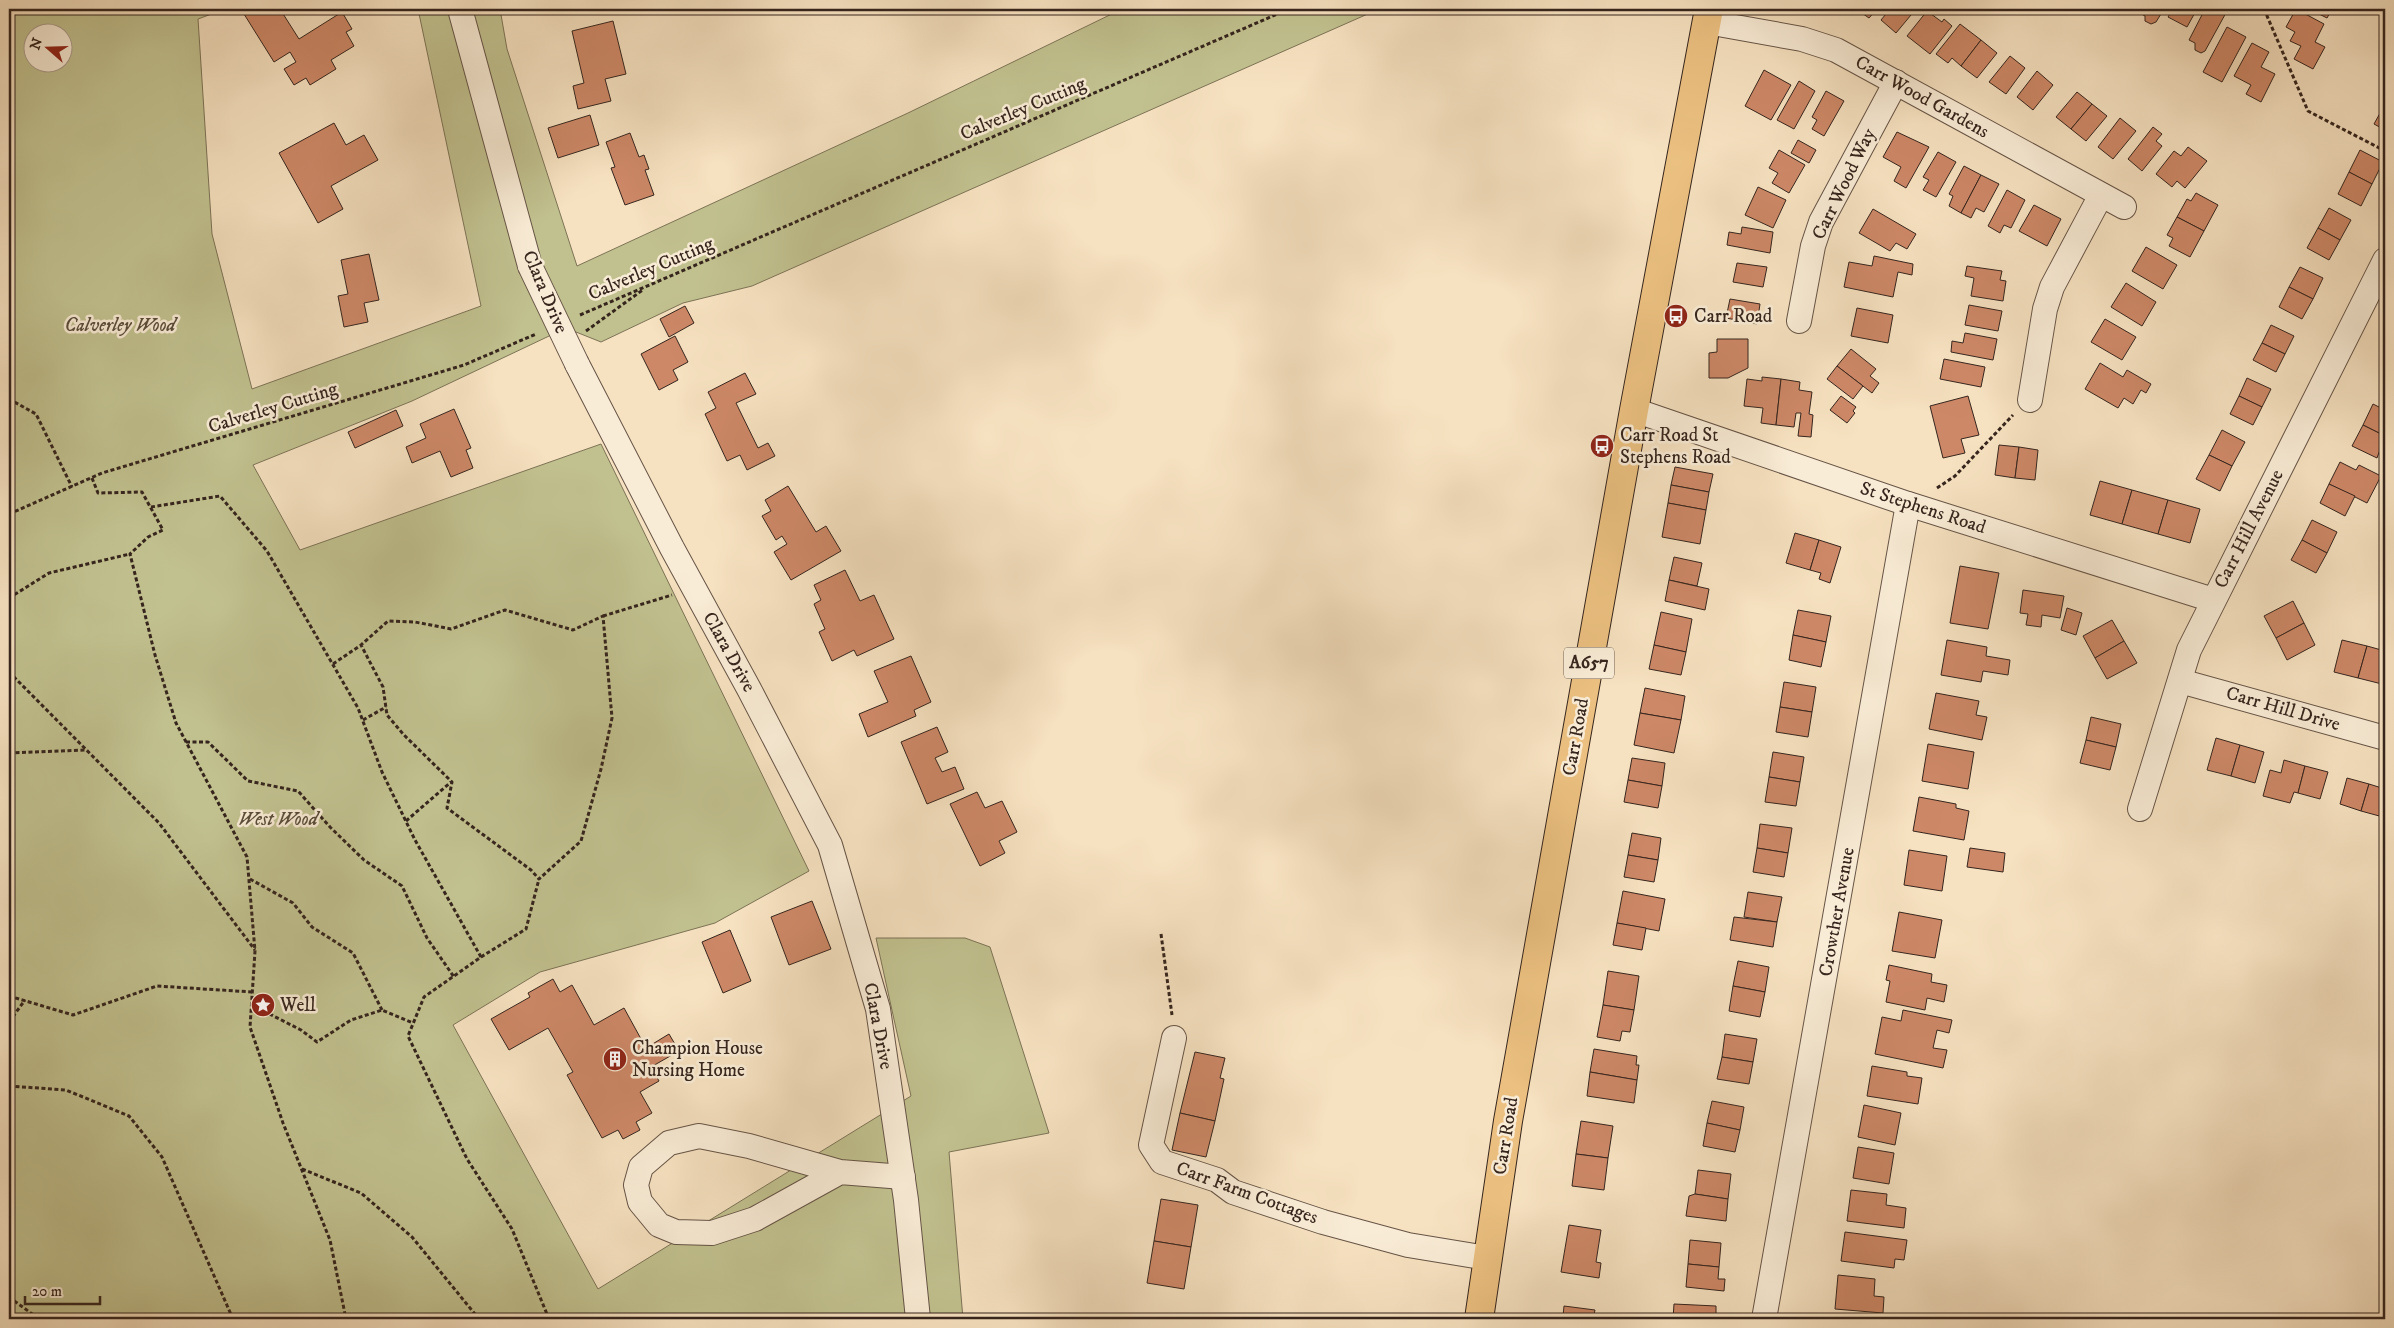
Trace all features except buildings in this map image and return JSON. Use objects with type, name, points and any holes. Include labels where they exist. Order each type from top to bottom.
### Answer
[{"type":"main road","name":"Carr Road","points":[[1479,1319],[1512,1101],[1634,410],[1708,16]]},
{"type":"street","name":"Clara Drive","points":[[460,9],[530,266],[572,354],[830,845],[878,1009],[903,1177],[918,1319]]},
{"type":"street","name":"Carr Wood Gardens","points":[[1708,16],[1802,39],[1836,50],[2124,207]]},
{"type":"street","name":"Carr Wood Way","points":[[1799,321],[1813,246],[1821,222],[1896,82]]},
{"type":"street","points":[[2030,400],[2045,309],[2052,287],[2101,195]]},
{"type":"street","name":"Carr Hill Avenue","points":[[2140,809],[2190,650],[2213,600],[2385,260]]},
{"type":"street","name":"St Stephens Road","points":[[1634,410],[1916,506],[2213,600]]},
{"type":"street","name":"Crowther Avenue","points":[[1764,1319],[1916,506]]},
{"type":"street","name":"Carr Hill Drive","points":[[2180,681],[2385,738]]},
{"type":"street","name":"Carr Farm Cottages","points":[[1174,1038],[1151,1145],[1162,1162],[1217,1180],[1233,1192],[1324,1222],[1408,1244],[1487,1258]]},
{"type":"street","points":[[840,1172],[754,1219],[712,1233],[676,1232],[659,1225],[640,1202],[636,1185],[641,1167],[669,1143],[699,1136],[748,1146],[840,1172],[903,1177]]},
{"type":"path","name":"Calverley Cutting","points":[[578,316],[1289,9]]},
{"type":"path","points":[[2264,9],[2308,111],[2385,151]]},
{"type":"path","points":[[572,354],[649,285]]},
{"type":"path","name":"Calverley Cutting","points":[[9,514],[92,478],[464,365],[543,331]]},
{"type":"path","points":[[9,399],[36,414],[72,487]]},
{"type":"path","points":[[1916,506],[1931,492],[1955,476],[1999,428],[2030,400]]},
{"type":"path","points":[[9,598],[49,573],[130,554],[148,537],[163,530],[142,492],[98,493],[92,478]]},
{"type":"path","points":[[151,507],[220,496],[267,551],[333,664],[363,720],[382,772],[406,821],[481,957]]},
{"type":"path","points":[[130,554],[155,655],[176,723],[248,857],[255,951],[250,1027],[330,1240],[346,1319]]},
{"type":"path","points":[[333,664],[361,645],[388,621],[414,622],[451,629],[505,610],[573,630],[603,616],[694,588]]},
{"type":"path","points":[[549,1319],[512,1229],[467,1159],[408,1036],[424,997],[481,957],[526,929],[540,879],[581,841],[612,718],[603,616]]},
{"type":"path","points":[[361,645],[383,688],[387,715],[404,735],[452,782]]},
{"type":"path","points":[[9,672],[159,823],[255,951]]},
{"type":"path","points":[[363,720],[386,707]]},
{"type":"path","points":[[186,742],[208,742],[248,781],[298,791],[330,827],[364,860],[402,886],[427,938],[454,976]]},
{"type":"path","points":[[9,753],[87,750]]},
{"type":"path","points":[[452,782],[447,808],[531,870],[540,879]]},
{"type":"path","points":[[406,821],[452,782]]},
{"type":"path","points":[[250,879],[293,903],[312,927],[353,953],[382,1010],[413,1023]]},
{"type":"path","points":[[1161,934],[1172,1010]]},
{"type":"path","points":[[9,996],[73,1015],[157,986],[252,992]]},
{"type":"path","points":[[9,1022],[25,1000]]},
{"type":"path","points":[[251,1005],[300,1030],[317,1042],[351,1020],[382,1010]]},
{"type":"path","points":[[9,1086],[66,1090],[129,1116],[162,1157],[233,1319]]},
{"type":"path","points":[[302,1169],[361,1193],[412,1237],[479,1319]]},
{"type":"path","points":[[9,1297],[39,1319]]},
{"type":"green space","name":"West Wood","points":[[9,9],[225,9],[198,19],[212,234],[252,389],[481,306],[418,9],[500,9],[507,49],[577,266],[908,113],[1122,9],[1379,9],[752,286],[683,303],[601,342],[566,328],[412,401],[253,465],[300,550],[601,444],[809,871],[715,923],[540,972],[453,1025],[598,1289],[911,1096],[876,938],[965,938],[990,947],[1049,1133],[949,1152],[963,1319],[9,1319]]},
{"type":"place","name":"Carr Road","points":[[1676,316]]},
{"type":"place","name":"Carr Road St Stephens Road","points":[[1602,446]]},
{"type":"place","name":"Well","points":[[263,1005]]},
{"type":"place","name":"Champion House Nursing Home","points":[[615,1059]]},
{"type":"park label","name":"Calverley Wood","points":[[120,325]]}]
